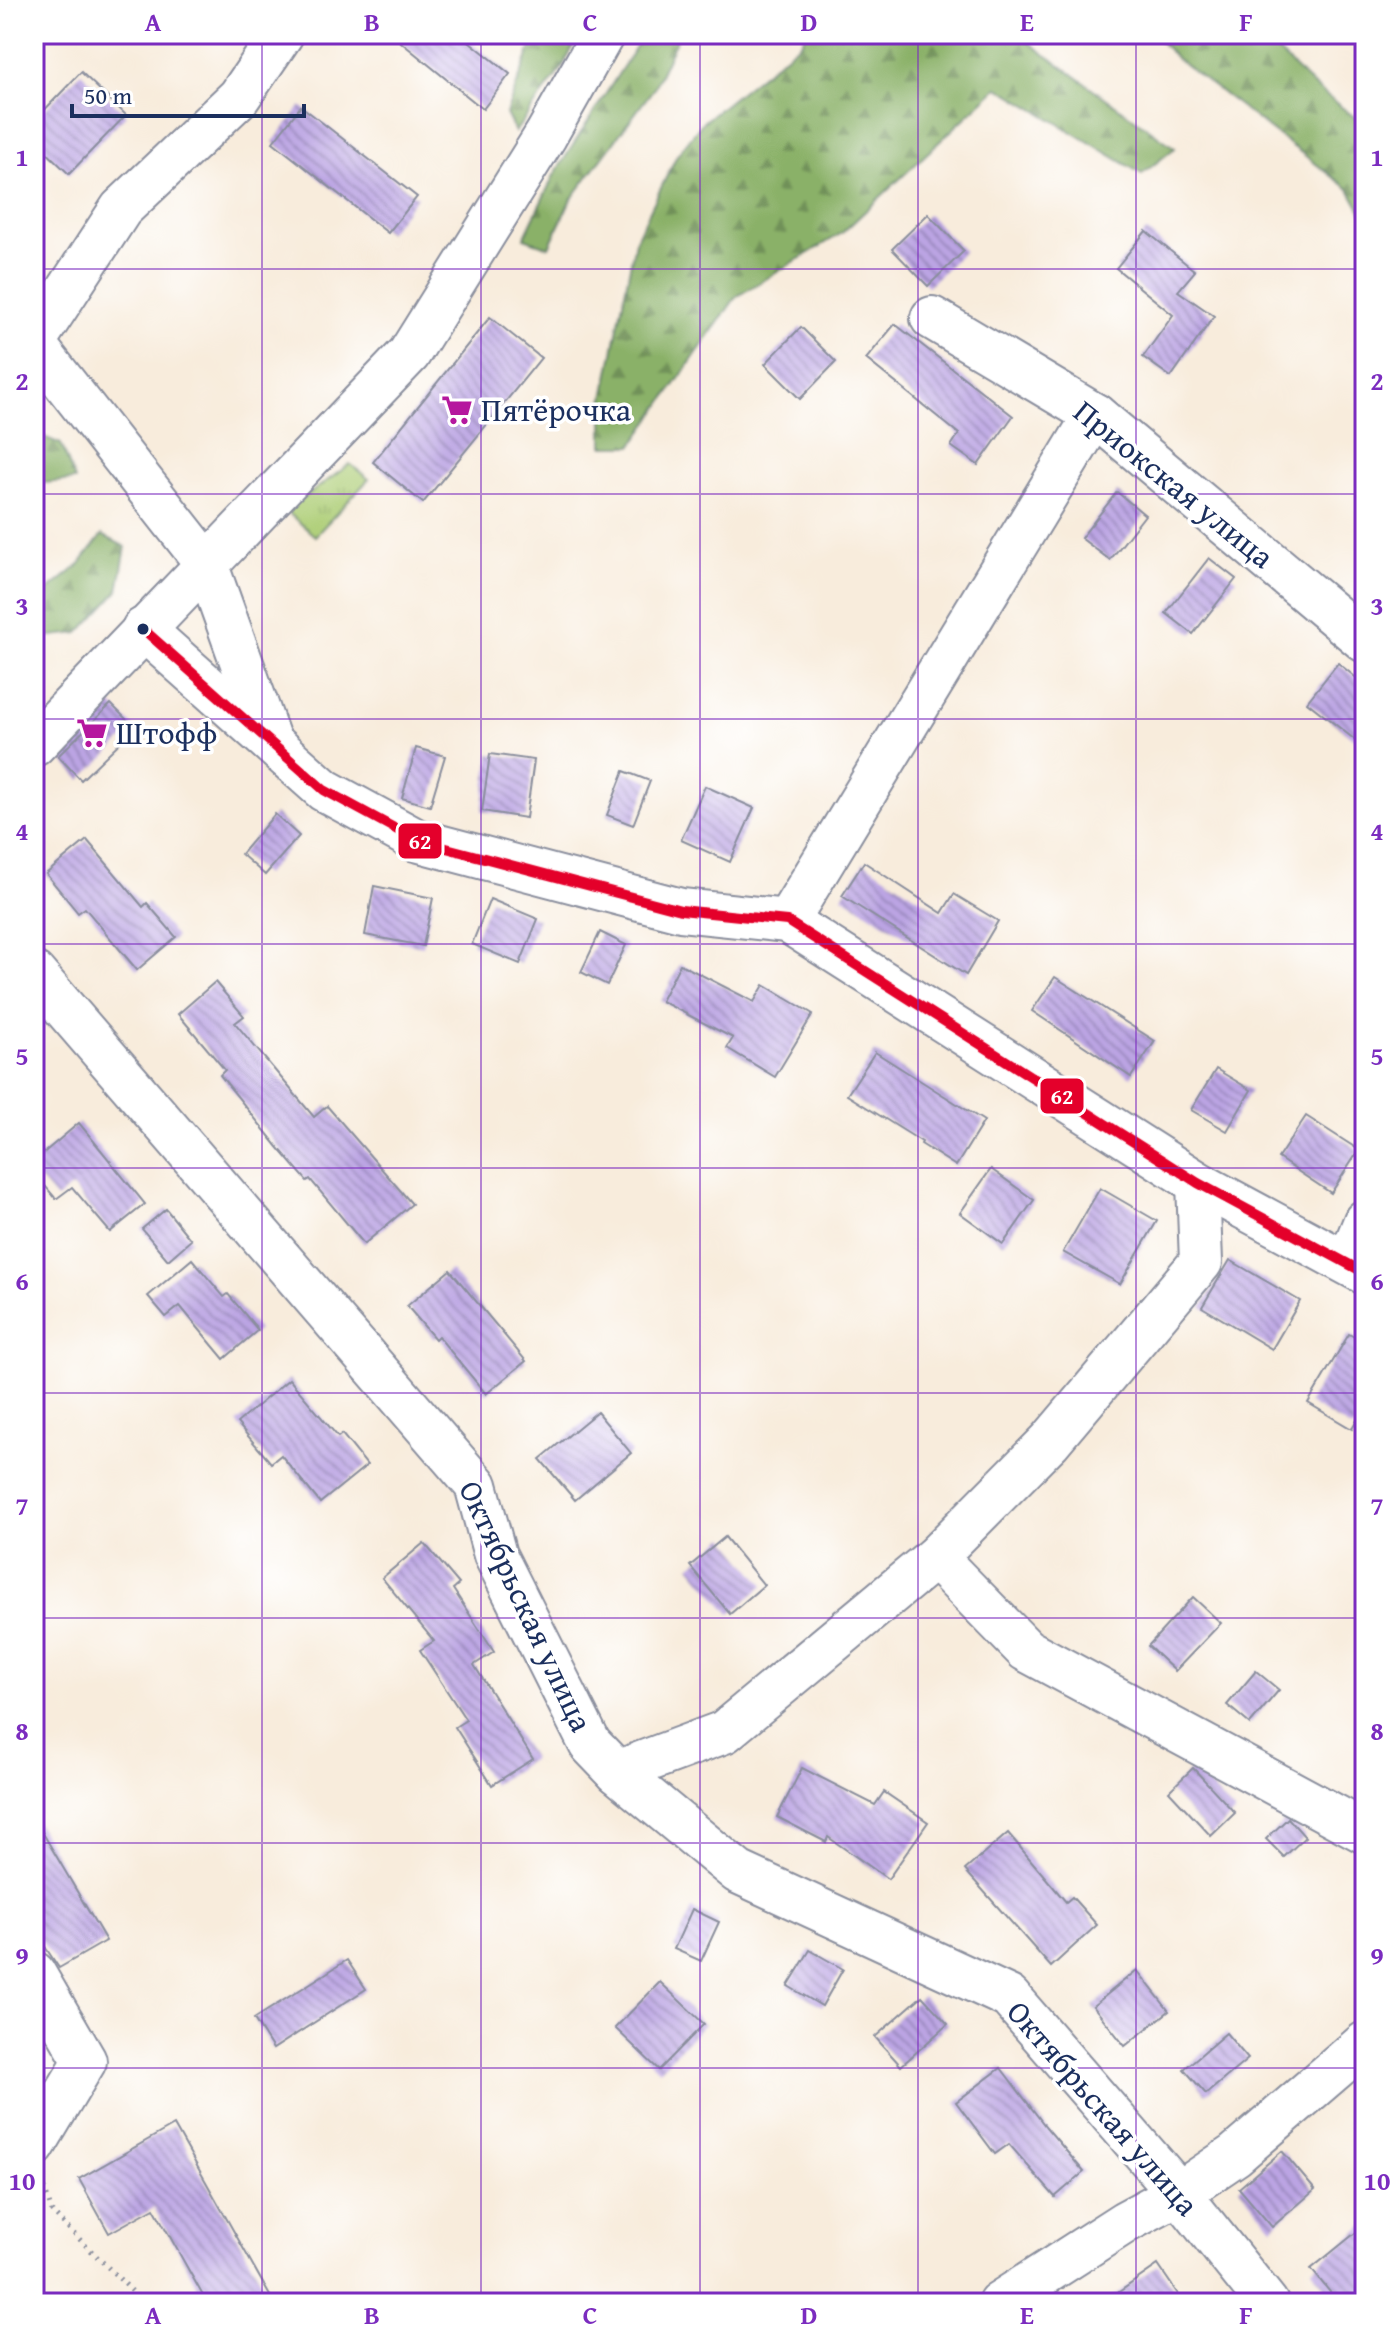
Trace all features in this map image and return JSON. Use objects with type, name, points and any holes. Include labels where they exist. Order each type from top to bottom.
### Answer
[{"type":"street","points":[[268,738],[206,563],[34,343],[121,209],[239,97],[282,34]]},
{"type":"street","points":[[34,745],[409,354],[546,135],[603,34]]},
{"type":"street","name":"Приокская улица","points":[[932,318],[1095,415],[1365,641]]},
{"type":"street","points":[[787,921],[1095,415]]},
{"type":"street","points":[[143,629],[324,790],[416,840],[681,910],[787,921],[1198,1183],[1356,1268],[1365,1221]]},
{"type":"street","name":"Октябрьская улица","points":[[34,973],[476,1485],[495,1555],[590,1744],[617,1772],[738,1872],[1009,1997],[1179,2193],[1267,2303]]},
{"type":"street","points":[[617,1772],[724,1732],[935,1557],[1050,1441],[1201,1262],[1198,1183]]},
{"type":"street","points":[[935,1557],[1026,1650],[1365,1832]]},
{"type":"street","points":[[34,1973],[85,2061],[36,2158]]},
{"type":"street","points":[[999,2303],[1125,2222],[1179,2193],[1235,2155],[1365,2043]]},
{"type":"path","points":[[36,2158],[52,2212],[144,2303]]},
{"type":"green space","points":[[536,34],[580,34],[562,68],[515,132],[506,114]]},
{"type":"green space","points":[[644,34],[679,34],[654,88],[570,201],[549,247],[524,238],[554,175]]},
{"type":"green space","points":[[805,34],[1017,34],[1175,148],[1142,174],[998,87],[842,233],[736,297],[632,446],[603,446],[603,403],[635,241],[677,155],[703,122],[802,42]]},
{"type":"green space","points":[[1153,34],[1259,34],[1315,87],[1365,125],[1365,218],[1349,189],[1176,58]]},
{"type":"green space","points":[[34,433],[61,444],[75,480],[34,484]]},
{"type":"green space","points":[[350,464],[369,479],[315,536],[286,511]]},
{"type":"green space","points":[[102,535],[126,547],[118,591],[79,633],[34,635],[34,596],[41,596],[78,566]]},
{"type":"building","points":[[391,34],[460,34],[510,74],[483,109]]},
{"type":"building","points":[[81,72],[126,115],[69,174],[34,140],[34,121]]},
{"type":"building","points":[[301,106],[417,197],[388,233],[273,142]]},
{"type":"building","points":[[928,214],[964,251],[928,286],[892,249]]},
{"type":"building","points":[[1146,231],[1195,271],[1178,291],[1214,316],[1171,377],[1143,357],[1173,315],[1116,268]]},
{"type":"building","name":"Пятёрочка","points":[[490,317],[541,358],[423,503],[373,462]]},
{"type":"building","points":[[895,324],[1013,416],[978,465],[951,446],[959,434],[866,359]]},
{"type":"building","points":[[801,327],[836,362],[800,399],[765,364]]},
{"type":"building","points":[[1117,492],[1145,515],[1110,560],[1081,538]]},
{"type":"building","points":[[1209,558],[1236,579],[1193,634],[1166,613]]},
{"type":"building","points":[[1338,663],[1365,685],[1365,726],[1354,739],[1307,702]]},
{"type":"building","points":[[111,704],[135,728],[81,780],[58,756]]},
{"type":"building","points":[[416,748],[445,756],[430,806],[402,798]]},
{"type":"building","points":[[490,754],[534,760],[526,818],[482,811]]},
{"type":"building","points":[[624,771],[650,781],[633,825],[607,815]]},
{"type":"building","points":[[705,786],[754,808],[730,862],[681,840]]},
{"type":"building","points":[[275,814],[299,836],[265,875],[241,854]]},
{"type":"building","points":[[87,840],[143,907],[147,903],[176,937],[137,970],[85,908],[78,913],[46,874]]},
{"type":"building","points":[[864,862],[942,913],[954,894],[998,921],[966,975],[842,896]]},
{"type":"building","points":[[374,886],[433,898],[423,946],[365,935]]},
{"type":"building","points":[[490,899],[538,919],[520,964],[472,944]]},
{"type":"building","points":[[600,932],[626,945],[607,985],[581,972]]},
{"type":"building","points":[[680,964],[754,1002],[764,985],[813,1014],[775,1077],[727,1048],[733,1038],[661,1001]]},
{"type":"building","points":[[1055,977],[1155,1041],[1131,1077],[1032,1011]]},
{"type":"building","points":[[215,982],[244,1016],[235,1023],[314,1117],[327,1106],[412,1204],[364,1244],[310,1179],[307,1181],[278,1147],[220,1075],[225,1070],[178,1014]]},
{"type":"building","points":[[875,1052],[984,1121],[956,1166],[847,1095]]},
{"type":"building","points":[[1216,1069],[1251,1090],[1227,1131],[1191,1110]]},
{"type":"building","points":[[1306,1116],[1359,1150],[1331,1193],[1278,1158]]},
{"type":"building","points":[[79,1123],[145,1204],[110,1232],[72,1187],[56,1199],[34,1173],[34,1161]]},
{"type":"building","points":[[991,1169],[1034,1200],[1003,1244],[960,1213]]},
{"type":"building","points":[[1100,1188],[1157,1221],[1120,1284],[1063,1252]]},
{"type":"building","points":[[166,1209],[191,1240],[168,1260],[142,1229]]},
{"type":"building","points":[[192,1259],[224,1297],[228,1294],[258,1330],[224,1359],[180,1306],[166,1317],[148,1296]]},
{"type":"building","points":[[1230,1260],[1300,1301],[1272,1349],[1202,1307]]},
{"type":"building","points":[[450,1270],[526,1361],[486,1394],[438,1336],[435,1339],[407,1306]]},
{"type":"building","points":[[1349,1334],[1365,1343],[1365,1406],[1352,1429],[1308,1403]]},
{"type":"building","points":[[289,1379],[338,1437],[342,1434],[367,1465],[320,1503],[281,1455],[271,1463],[237,1423]]},
{"type":"building","points":[[597,1412],[631,1453],[575,1500],[540,1459]]},
{"type":"building","points":[[725,1537],[764,1585],[730,1614],[690,1566]]},
{"type":"building","points":[[424,1543],[459,1584],[453,1589],[494,1652],[474,1665],[533,1759],[492,1785],[455,1727],[466,1720],[420,1650],[434,1641],[382,1578]]},
{"type":"building","points":[[1193,1597],[1221,1623],[1175,1671],[1148,1646]]},
{"type":"building","points":[[1256,1671],[1279,1690],[1250,1724],[1227,1705]]},
{"type":"building","points":[[802,1768],[875,1805],[884,1792],[928,1822],[888,1879],[828,1837],[826,1842],[777,1817]]},
{"type":"building","points":[[1193,1768],[1235,1813],[1211,1836],[1169,1791]]},
{"type":"building","points":[[34,1818],[106,1941],[59,1968],[34,1930]]},
{"type":"building","points":[[1288,1818],[1305,1837],[1284,1857],[1266,1839]]},
{"type":"building","points":[[1008,1833],[1066,1902],[1072,1897],[1097,1925],[1051,1967],[965,1870]]},
{"type":"building","points":[[692,1909],[719,1922],[701,1961],[674,1949]]},
{"type":"building","points":[[810,1950],[843,1969],[822,2006],[788,1986]]},
{"type":"building","points":[[347,1960],[366,1989],[273,2049],[254,2019]]},
{"type":"building","points":[[1137,1970],[1169,2011],[1125,2046],[1093,2006]]},
{"type":"building","points":[[660,1982],[704,2024],[659,2070],[615,2028]]},
{"type":"building","points":[[922,1996],[948,2024],[901,2066],[875,2037]]},
{"type":"building","points":[[1226,2033],[1248,2059],[1206,2094],[1184,2069]]},
{"type":"building","points":[[1001,2068],[1084,2172],[1055,2197],[1009,2144],[995,2154],[956,2102]]},
{"type":"building","points":[[174,2125],[274,2303],[207,2303],[154,2208],[109,2233],[79,2179]]},
{"type":"building","points":[[1282,2151],[1315,2190],[1272,2227],[1239,2188]]},
{"type":"building","points":[[1365,2225],[1365,2303],[1339,2303],[1311,2269]]},
{"type":"building","points":[[1158,2265],[1184,2303],[1103,2303]]},
{"type":"transit line","name":"62","points":[[143,629],[324,790],[416,840],[681,910],[787,921],[1198,1183],[1365,1273]]},
{"type":"place","name":"Пятёрочка","points":[[457,410]]},
{"type":"place","name":"Штофф","points":[[92,733]]}]
